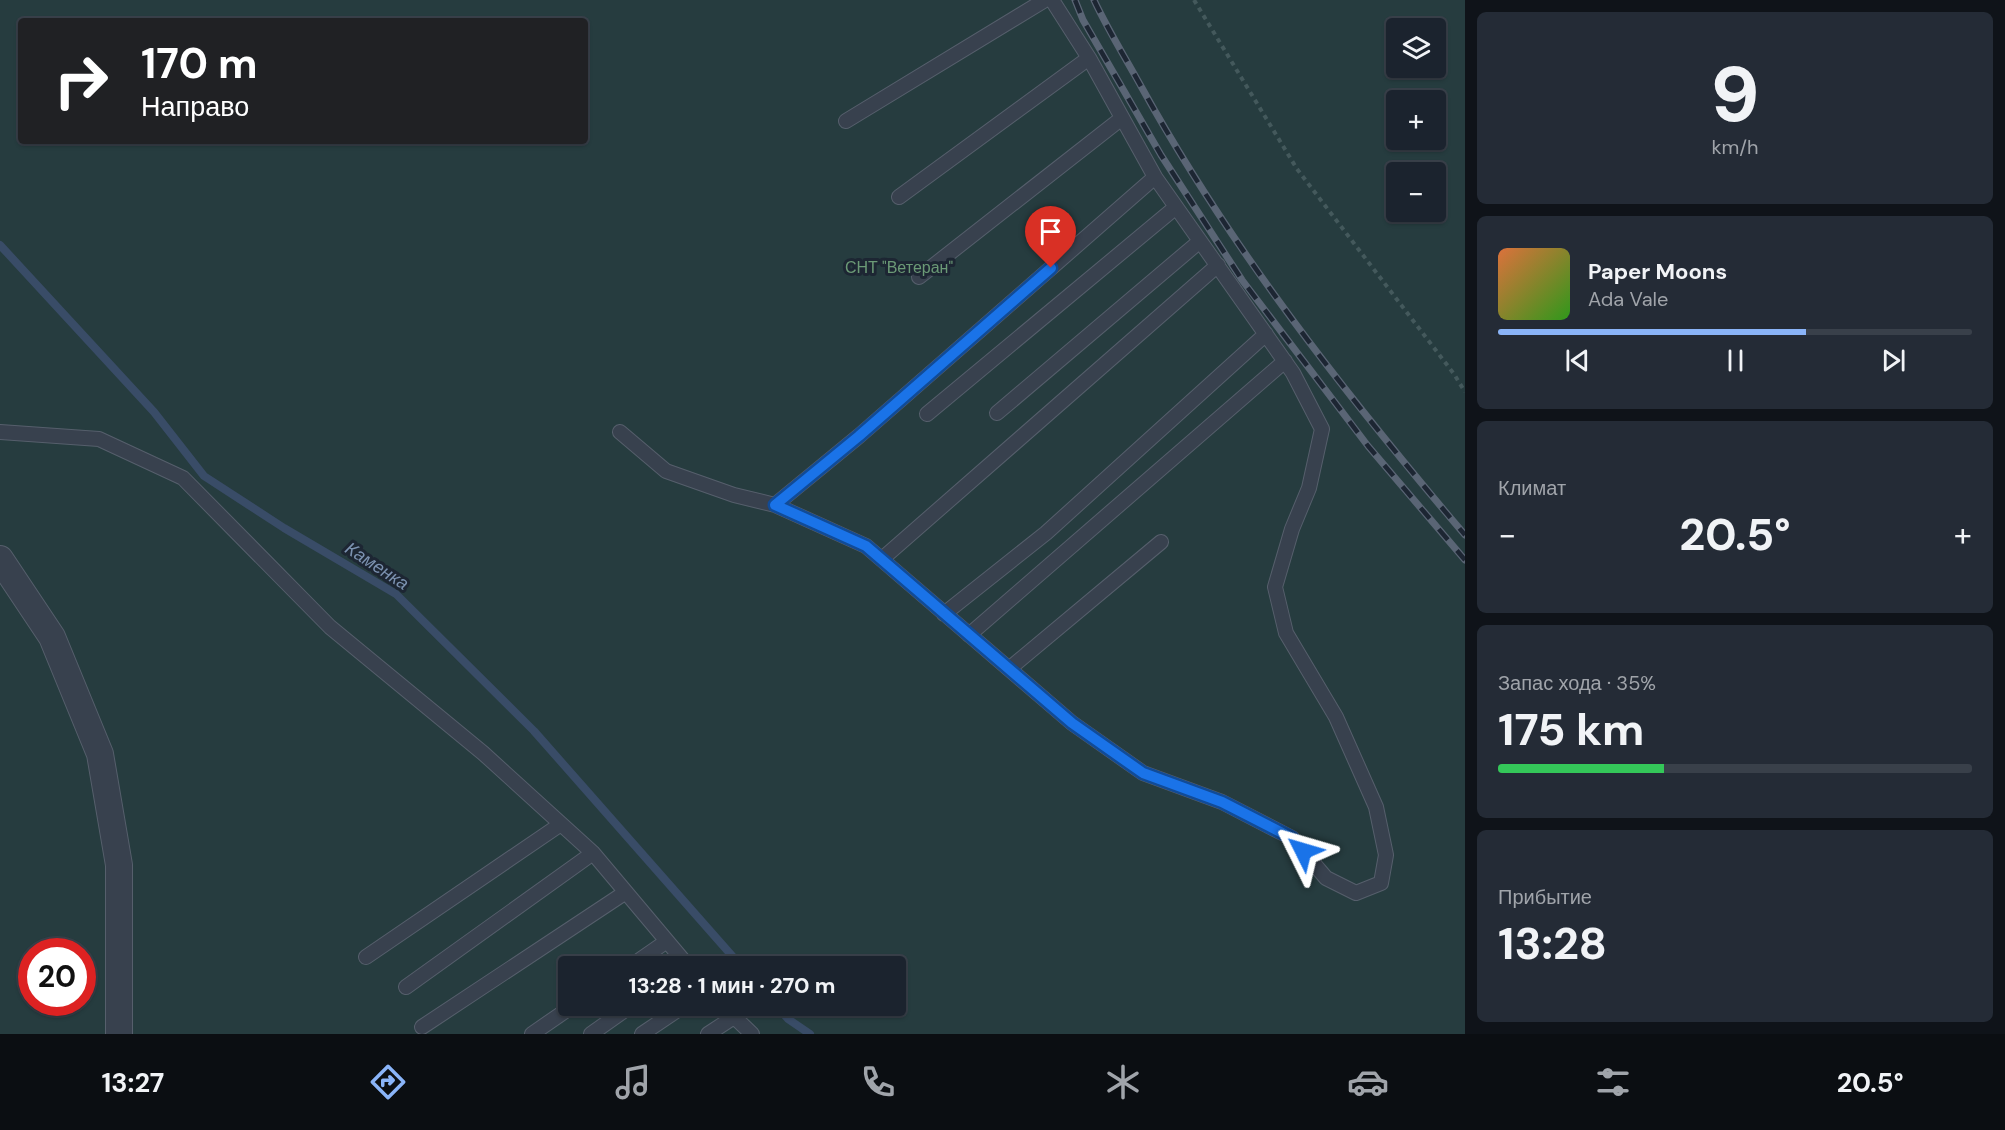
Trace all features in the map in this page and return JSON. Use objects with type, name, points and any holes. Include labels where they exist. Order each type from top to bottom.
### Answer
[{"type":"street","points":[[0,559],[52,638],[100,754],[119,865],[119,1034]]},
{"type":"lane","points":[[846,121],[1045,0]]},
{"type":"lane","points":[[620,432],[666,471],[734,495],[775,505],[866,546],[1072,723],[1143,773],[1222,802],[1292,838],[1326,878],[1356,893],[1381,883],[1386,855],[1376,807],[1336,717],[1286,633],[1275,587],[1292,529],[1309,488],[1322,429],[1293,373],[1155,177],[1089,58],[1052,0]]},
{"type":"lane","points":[[899,197],[1089,58]]},
{"type":"lane","points":[[919,277],[1122,118]]},
{"type":"lane","points":[[775,505],[859,436],[1155,177]]},
{"type":"lane","points":[[927,414],[1176,207]]},
{"type":"lane","points":[[997,413],[1200,241]]},
{"type":"lane","points":[[882,559],[1218,265]]},
{"type":"lane","points":[[945,614],[1046,533],[1266,334]]},
{"type":"lane","points":[[969,635],[1285,361]]},
{"type":"lane","points":[[0,432],[99,439],[183,478],[330,627],[483,753],[592,853],[680,956]]},
{"type":"lane","points":[[1009,669],[1161,542]]},
{"type":"lane","points":[[366,957],[561,824]]},
{"type":"lane","points":[[406,987],[592,853]]},
{"type":"lane","points":[[422,1027],[626,892]]},
{"type":"lane","points":[[646,956],[668,941]]},
{"type":"lane","points":[[532,1034],[558,1016]]},
{"type":"lane","points":[[591,1034],[616,1016]]},
{"type":"lane","points":[[642,1034],[669,1016]]},
{"type":"lane","points":[[708,1034],[734,1017],[752,1034]]},
{"type":"path","points":[[1194,0],[1297,169],[1454,374],[1465,392]]},
{"type":"green space","name":"СНТ \"Ветеран\"","points":[[0,0],[1465,0],[1465,1034],[0,1034]]},
{"type":"waterway","name":"Каменка","points":[[0,245],[154,412],[204,476],[284,528],[396,594],[534,731],[732,956]]},
{"type":"waterway","name":"Каменка","points":[[785,1016],[810,1034]]},
{"type":"railway","points":[[1075,0],[1083,20],[1161,155],[1242,280],[1368,446],[1465,560]]},
{"type":"railway","points":[[1094,0],[1177,148],[1252,263],[1377,429],[1465,535]]},
{"type":"route","points":[[1051,268],[859,436],[775,505],[866,546],[1072,723],[1143,773],[1222,802],[1292,838],[1303,851]]}]
